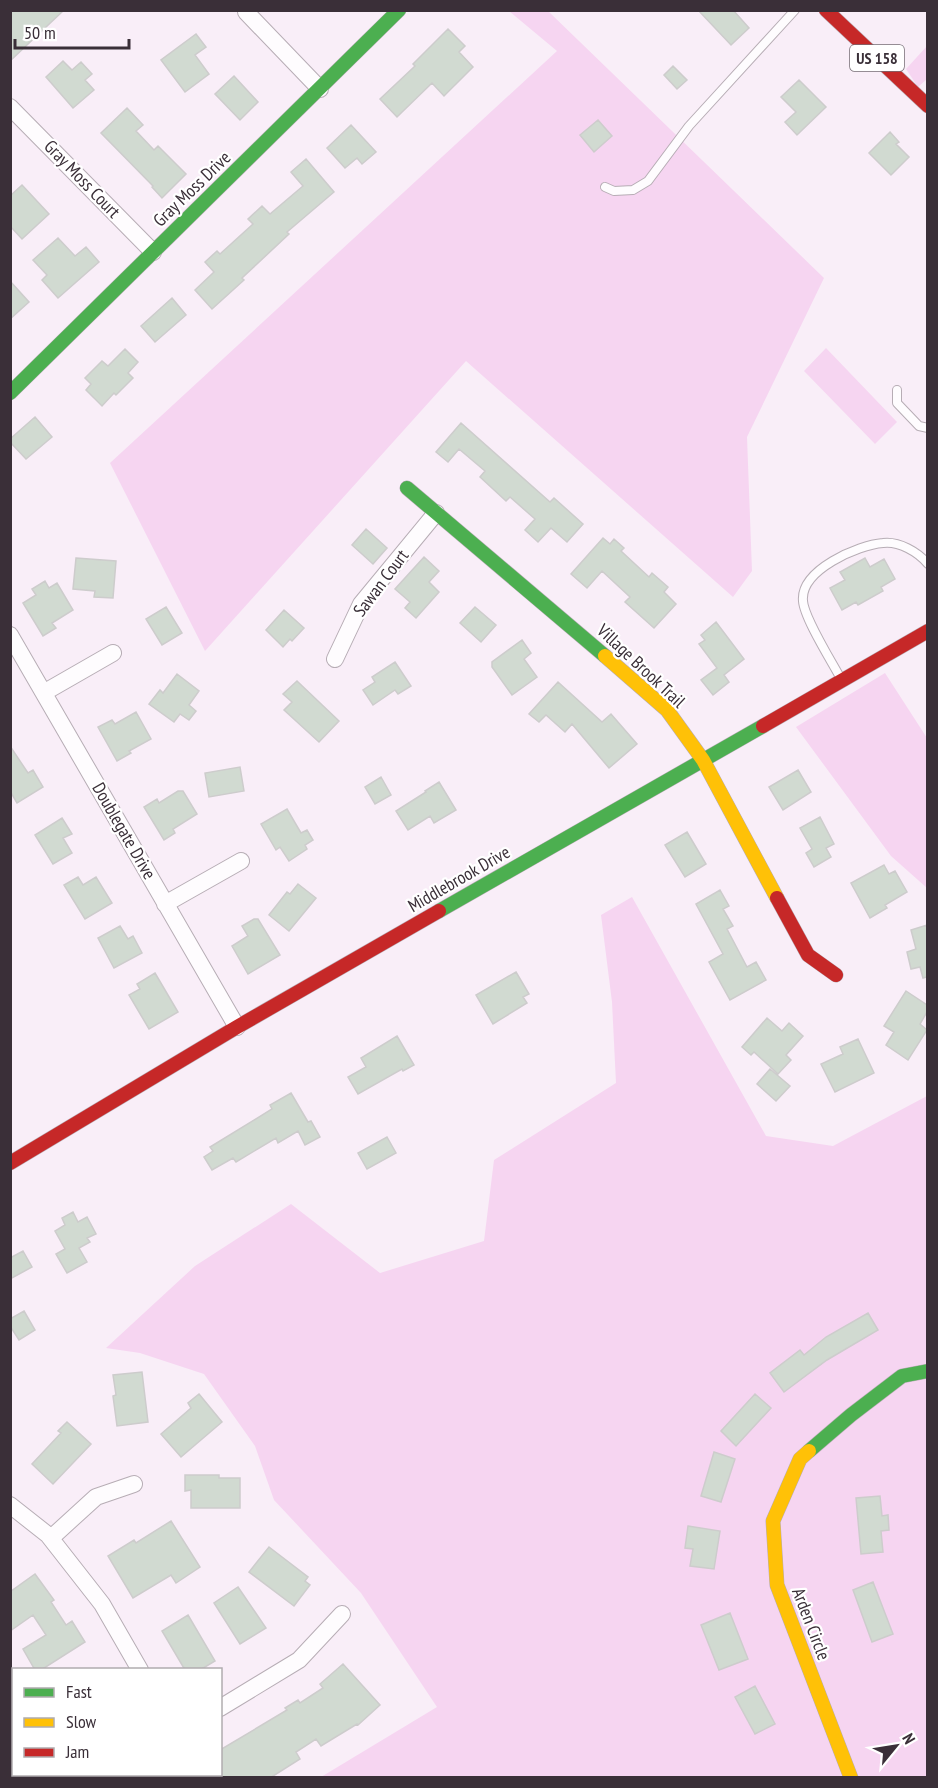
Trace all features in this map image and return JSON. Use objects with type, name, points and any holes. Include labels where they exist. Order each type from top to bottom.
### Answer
[{"type":"street","name":"Gray Moss Drive","points":[[10,393],[399,10]]},
{"type":"street","name":"US 158","points":[[826,10],[927,106]]},
{"type":"street","points":[[246,12],[320,89]]},
{"type":"street","name":"Gray Moss Court","points":[[10,107],[153,252]]},
{"type":"street","name":"Village Brook Trail","points":[[407,488],[640,684],[666,710],[703,760],[808,955],[836,975]]},
{"type":"street","name":"Sawan Court","points":[[335,659],[361,604],[436,513]]},
{"type":"street","name":"Middlebrook Drive","points":[[10,1163],[237,1027],[927,631]]},
{"type":"street","name":"Doublegate Drive","points":[[10,635],[237,1027]]},
{"type":"street","points":[[45,692],[113,653]]},
{"type":"street","points":[[165,904],[241,861]]},
{"type":"street","name":"Arden Circle","points":[[850,1778],[777,1585],[773,1521],[800,1459],[851,1415],[902,1376],[927,1371]]},
{"type":"street","points":[[51,1538],[96,1497],[134,1484]]},
{"type":"street","points":[[10,1505],[51,1538],[102,1604],[139,1668]]},
{"type":"street","points":[[222,1707],[299,1660],[342,1614]]},
{"type":"lane","points":[[605,187],[614,191],[633,190],[648,181],[689,126],[795,10]]},
{"type":"lane","points":[[897,390],[897,403],[919,426],[927,428]]},
{"type":"lane","points":[[841,680],[802,601],[804,587],[830,561],[885,542],[906,547],[924,559],[927,564]]},
{"type":"shaded area","points":[[509,11],[548,11],[824,278],[747,437],[752,571],[733,597],[466,361],[205,651],[110,463],[557,51]]},
{"type":"shaded area","points":[[927,46],[927,79],[918,87],[906,69]]},
{"type":"shaded area","points":[[826,348],[897,422],[875,444],[804,371]]},
{"type":"shaded area","points":[[885,673],[927,738],[927,888],[891,856],[796,727]]},
{"type":"shaded area","points":[[632,897],[766,1136],[833,1146],[927,1096],[927,1777],[321,1777],[437,1707],[361,1593],[274,1500],[255,1446],[204,1374],[140,1353],[106,1348],[195,1266],[291,1204],[380,1273],[484,1241],[494,1160],[616,1083],[612,1002],[601,915]]},
{"type":"building","points":[[10,10],[64,10],[10,61]]},
{"type":"building","points":[[698,10],[733,10],[749,28],[731,45]]},
{"type":"building","points":[[448,29],[465,46],[459,52],[473,67],[444,96],[432,83],[397,117],[380,99],[415,66],[413,64]]},
{"type":"building","points":[[196,34],[206,47],[195,55],[209,74],[185,92],[161,60]]},
{"type":"building","points":[[63,61],[72,70],[81,62],[92,74],[85,80],[94,90],[73,108],[46,77]]},
{"type":"building","points":[[673,66],[687,80],[677,89],[664,75]]},
{"type":"building","points":[[234,76],[258,102],[240,120],[215,94]]},
{"type":"building","points":[[799,80],[826,107],[797,135],[785,122],[796,112],[781,97]]},
{"type":"building","points":[[127,108],[143,125],[136,131],[154,150],[158,146],[186,174],[162,198],[101,133]]},
{"type":"building","points":[[598,120],[612,136],[594,152],[580,135]]},
{"type":"building","points":[[351,125],[376,152],[362,164],[357,158],[345,168],[327,148]]},
{"type":"building","points":[[890,132],[899,142],[896,144],[909,157],[891,175],[869,153]]},
{"type":"building","points":[[306,159],[334,192],[287,232],[289,234],[212,309],[195,290],[214,272],[205,262],[217,251],[220,254],[253,224],[248,219],[262,206],[270,214],[303,186],[291,172]]},
{"type":"building","points":[[22,185],[49,214],[22,239],[10,226],[10,196]]},
{"type":"building","points":[[58,238],[75,256],[86,247],[99,262],[58,298],[42,280],[47,275],[33,260]]},
{"type":"building","points":[[10,281],[29,302],[10,319]]},
{"type":"building","points":[[172,298],[186,315],[155,342],[141,326]]},
{"type":"building","points":[[125,349],[138,362],[128,373],[133,378],[102,406],[86,390],[91,384],[85,378],[102,361],[108,366]]},
{"type":"building","points":[[35,417],[52,437],[26,459],[10,442],[10,439]]},
{"type":"building","points":[[461,423],[550,502],[554,498],[583,524],[567,542],[551,528],[538,542],[525,530],[535,519],[510,497],[506,501],[480,477],[485,471],[459,449],[448,462],[436,452]]},
{"type":"building","points":[[366,529],[387,548],[373,564],[352,545]]},
{"type":"building","points":[[603,538],[610,544],[614,539],[624,548],[621,551],[649,577],[652,573],[668,587],[664,592],[676,604],[654,628],[625,602],[630,597],[602,571],[587,588],[571,574]]},
{"type":"building","points":[[424,557],[439,571],[429,582],[439,592],[416,618],[405,608],[410,602],[395,589]]},
{"type":"building","points":[[76,558],[116,561],[113,598],[94,597],[95,591],[73,589]]},
{"type":"building","points":[[865,558],[870,567],[884,559],[895,579],[881,587],[883,591],[858,605],[856,602],[842,610],[830,588],[845,580],[840,572]]},
{"type":"building","points":[[45,581],[49,588],[57,583],[73,610],[52,623],[56,628],[43,636],[23,603],[36,595],[32,589]]},
{"type":"building","points":[[166,607],[182,633],[162,645],[146,619]]},
{"type":"building","points":[[475,607],[496,625],[481,642],[460,623]]},
{"type":"building","points":[[284,610],[304,628],[283,647],[266,630]]},
{"type":"building","points":[[716,622],[744,659],[724,675],[729,682],[713,695],[701,680],[717,668],[699,644],[705,640],[701,635]]},
{"type":"building","points":[[522,640],[531,653],[524,659],[537,677],[512,695],[492,667],[492,662]]},
{"type":"building","points":[[395,662],[411,686],[398,694],[395,690],[373,705],[363,690],[375,682],[372,677]]},
{"type":"building","points":[[177,674],[199,691],[189,705],[196,711],[189,720],[180,714],[174,722],[149,704],[160,690],[163,693]]},
{"type":"building","points":[[297,681],[339,721],[319,742],[284,710],[292,702],[283,694]]},
{"type":"building","points":[[558,682],[602,722],[611,714],[637,744],[609,768],[572,724],[565,732],[546,715],[539,722],[529,714]]},
{"type":"building","points":[[136,712],[151,739],[129,751],[131,753],[117,761],[98,727],[112,720],[115,724]]},
{"type":"building","points":[[10,746],[28,773],[33,770],[43,787],[17,803],[10,791]]},
{"type":"building","points":[[240,767],[244,791],[209,797],[205,773]]},
{"type":"building","points":[[798,770],[811,792],[783,810],[769,787]]},
{"type":"building","points":[[381,777],[391,795],[375,804],[365,787]]},
{"type":"building","points":[[439,782],[456,810],[434,823],[430,816],[408,830],[396,811]]},
{"type":"building","points":[[178,791],[183,791],[197,814],[173,829],[175,833],[164,840],[144,807],[157,799],[159,803]]},
{"type":"building","points":[[287,809],[301,833],[307,830],[313,840],[305,845],[307,849],[289,861],[280,847],[276,850],[261,824]]},
{"type":"building","points":[[820,817],[834,844],[826,848],[831,857],[814,867],[806,853],[812,849],[800,828]]},
{"type":"building","points":[[62,818],[72,834],[63,838],[72,853],[53,864],[35,835]]},
{"type":"building","points":[[687,832],[706,864],[685,877],[665,845]]},
{"type":"building","points":[[884,865],[889,874],[895,871],[907,892],[885,905],[887,908],[870,918],[851,883]]},
{"type":"building","points":[[78,877],[83,885],[96,877],[112,903],[85,919],[64,885]]},
{"type":"building","points":[[298,884],[316,898],[289,931],[269,915],[287,892],[290,894]]},
{"type":"building","points":[[720,890],[729,906],[723,909],[733,926],[727,929],[747,967],[756,962],[766,980],[730,1000],[709,962],[723,954],[696,904]]},
{"type":"building","points":[[258,919],[280,955],[248,974],[232,946],[248,936],[242,926]]},
{"type":"building","points":[[927,925],[927,977],[923,978],[920,967],[911,969],[907,952],[916,949],[911,930]]},
{"type":"building","points":[[120,926],[128,939],[133,936],[142,953],[114,968],[98,938]]},
{"type":"building","points":[[516,972],[529,994],[523,997],[527,1003],[493,1024],[476,995]]},
{"type":"building","points":[[155,973],[178,1012],[149,1029],[129,995],[140,989],[137,984]]},
{"type":"building","points":[[906,991],[927,1005],[927,1012],[920,1024],[927,1030],[908,1060],[886,1045],[894,1032],[884,1026]]},
{"type":"building","points":[[767,1018],[782,1031],[789,1023],[803,1036],[786,1055],[791,1060],[778,1074],[754,1052],[751,1055],[742,1047]]},
{"type":"building","points":[[397,1036],[414,1065],[403,1071],[402,1069],[358,1094],[348,1077],[366,1067],[361,1058]]},
{"type":"building","points":[[858,1039],[874,1073],[835,1092],[821,1064],[843,1054],[840,1047]]},
{"type":"building","points":[[770,1069],[790,1086],[776,1101],[757,1084]]},
{"type":"building","points":[[291,1093],[320,1137],[305,1145],[298,1131],[278,1143],[276,1138],[236,1162],[233,1158],[212,1170],[204,1157],[213,1151],[210,1147],[272,1109],[270,1105]]},
{"type":"building","points":[[387,1137],[396,1153],[367,1169],[358,1153]]},
{"type":"building","points":[[73,1212],[78,1222],[87,1217],[96,1234],[87,1238],[90,1242],[79,1248],[87,1262],[67,1273],[56,1254],[65,1249],[55,1231],[65,1225],[62,1218]]},
{"type":"building","points":[[23,1251],[32,1267],[10,1279],[10,1258]]},
{"type":"building","points":[[24,1311],[35,1330],[19,1340],[10,1326],[10,1319]]},
{"type":"building","points":[[868,1313],[878,1330],[827,1360],[784,1392],[770,1373],[800,1350],[804,1355],[826,1337]]},
{"type":"building","points":[[142,1372],[148,1422],[117,1426],[113,1375]]},
{"type":"building","points":[[199,1394],[222,1422],[181,1457],[161,1434],[191,1408],[188,1403]]},
{"type":"building","points":[[755,1394],[771,1408],[736,1446],[721,1431]]},
{"type":"building","points":[[67,1422],[91,1444],[53,1484],[32,1464],[61,1433],[58,1431]]},
{"type":"building","points":[[714,1452],[735,1459],[721,1502],[701,1496]]},
{"type":"building","points":[[185,1475],[219,1475],[219,1478],[240,1478],[240,1508],[191,1508],[191,1490],[185,1491]]},
{"type":"building","points":[[880,1496],[882,1516],[888,1515],[889,1530],[881,1531],[883,1552],[861,1554],[856,1498]]},
{"type":"building","points":[[171,1521],[200,1567],[176,1583],[171,1575],[133,1598],[108,1556],[134,1540],[136,1543]]},
{"type":"building","points":[[688,1526],[720,1531],[714,1569],[690,1566],[693,1549],[685,1548]]},
{"type":"building","points":[[269,1547],[308,1577],[305,1581],[310,1585],[294,1606],[249,1572]]},
{"type":"building","points":[[35,1574],[54,1600],[51,1602],[66,1625],[72,1621],[85,1642],[44,1668],[34,1668],[23,1649],[46,1635],[33,1615],[10,1631],[10,1592]]},
{"type":"building","points":[[873,1582],[893,1634],[872,1642],[853,1590]]},
{"type":"building","points":[[238,1587],[266,1628],[240,1644],[214,1603]]},
{"type":"building","points":[[730,1613],[748,1659],[719,1670],[701,1625]]},
{"type":"building","points":[[188,1615],[215,1661],[203,1668],[184,1668],[162,1631]]},
{"type":"building","points":[[343,1664],[380,1705],[358,1725],[321,1746],[316,1739],[296,1752],[300,1759],[270,1778],[220,1778],[222,1776],[222,1749],[287,1710],[285,1708],[298,1700],[300,1703],[323,1688],[320,1684]]},
{"type":"building","points":[[755,1686],[775,1724],[755,1734],[735,1697]]},
{"type":"traffic: fast","points":[[10,393],[399,10]]},
{"type":"traffic: fast","points":[[407,488],[605,656]]},
{"type":"traffic: fast","points":[[439,911],[763,726]]},
{"type":"traffic: fast","points":[[809,1451],[902,1376],[928,1371]]},
{"type":"traffic: slow","points":[[605,656],[667,710],[703,760],[777,898]]},
{"type":"traffic: slow","points":[[809,1451],[800,1459],[773,1521],[777,1585],[851,1778]]},
{"type":"traffic: jam","points":[[826,10],[928,106]]},
{"type":"traffic: jam","points":[[763,726],[928,631]]},
{"type":"traffic: jam","points":[[777,898],[808,955],[836,975]]},
{"type":"traffic: jam","points":[[10,1163],[237,1027],[439,911]]}]
